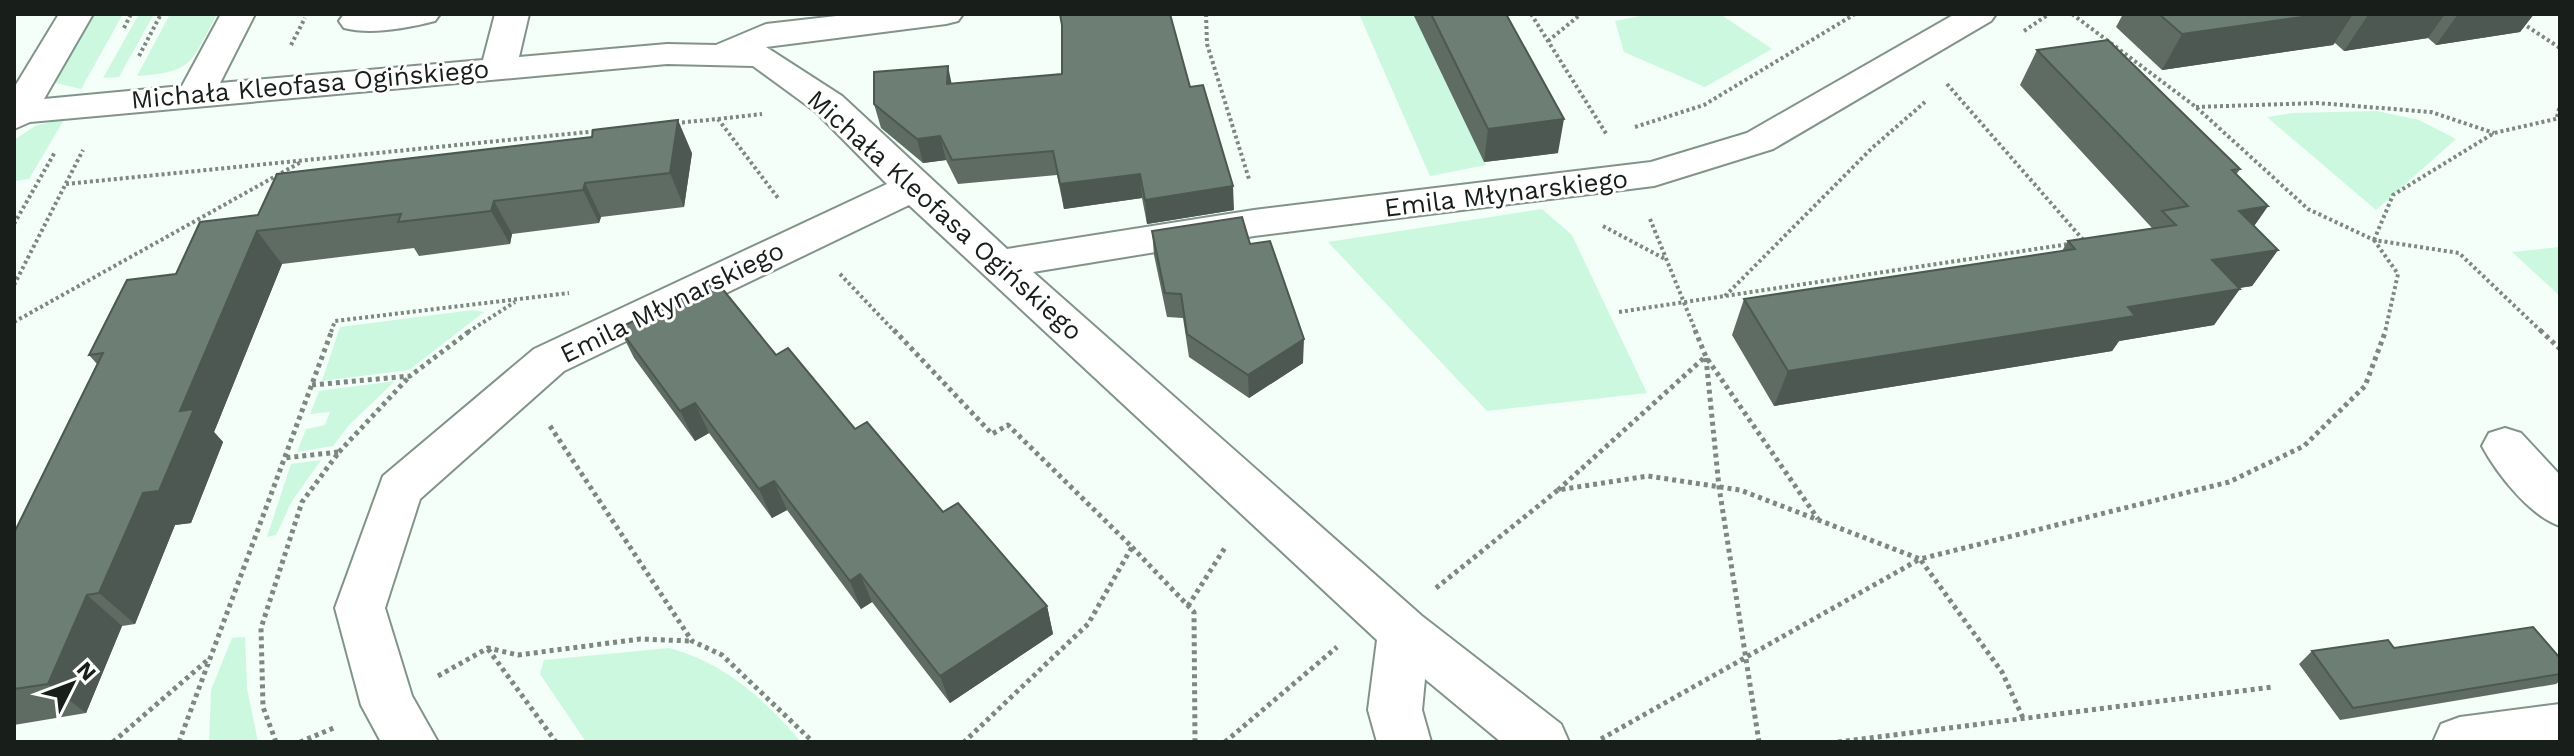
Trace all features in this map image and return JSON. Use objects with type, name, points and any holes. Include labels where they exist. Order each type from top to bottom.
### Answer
[{"type":"street","points":[[16,115],[76,14]]},
{"type":"street","points":[[196,94],[238,14]]},
{"type":"street","points":[[356,21],[423,14]]},
{"type":"street","points":[[499,68],[512,14]]},
{"type":"street","points":[[721,55],[773,24],[946,14]]},
{"type":"street","name":"Emila Młynarskiego","points":[[999,264],[1254,223],[1654,174],[1760,141],[1979,14]]},
{"type":"street","name":"Michała Kleofasa Ogińskiego","points":[[16,115],[108,102],[667,54],[761,56],[829,104],[913,187],[999,264],[1416,613],[1542,742]]},
{"type":"street","name":"Emila Młynarskiego","points":[[411,742],[388,705],[360,608],[400,489],[549,360],[913,187]]},
{"type":"street","points":[[2505,446],[2560,507]]},
{"type":"street","points":[[1404,742],[1395,710],[1416,613]]},
{"type":"street","points":[[2460,742],[2560,729]]},
{"type":"path","points":[[1206,14],[1207,44],[1250,180]]},
{"type":"path","points":[[1531,14],[1633,177],[1706,357],[1819,520]]},
{"type":"path","points":[[1548,41],[1581,14]]},
{"type":"path","points":[[1844,14],[1853,15]]},
{"type":"path","points":[[2072,14],[2196,107],[2308,209],[2374,240],[2459,253],[2560,349]]},
{"type":"path","points":[[1608,136],[1704,105],[1853,15]]},
{"type":"path","points":[[2521,23],[2560,48]]},
{"type":"path","points":[[1725,296],[1872,148],[1946,83],[2085,242]]},
{"type":"path","points":[[14,285],[108,102]]},
{"type":"path","points":[[2196,107],[2317,103],[2431,112],[2494,133]]},
{"type":"path","points":[[2374,240],[2393,195],[2494,133],[2558,118],[2560,105]]},
{"type":"path","points":[[14,322],[305,160]]},
{"type":"path","points":[[1619,312],[2100,239]]},
{"type":"path","points":[[1601,739],[1920,559],[2229,482],[2304,446],[2365,386],[2386,330],[2398,274],[2374,240]]},
{"type":"path","points":[[179,742],[335,321],[578,292]]},
{"type":"path","points":[[276,742],[263,707],[261,628],[302,502],[339,452],[410,376],[447,346],[517,301]]},
{"type":"path","points":[[1706,357],[1719,487],[1759,742]]},
{"type":"path","points":[[1416,613],[1706,357]]},
{"type":"path","points":[[312,385],[410,376]]},
{"type":"path","points":[[523,385],[692,641]]},
{"type":"path","points":[[284,458],[339,452]]},
{"type":"path","points":[[1558,490],[1648,476],[1740,490],[1920,559],[2002,672],[2023,718]]},
{"type":"path","points":[[1188,606],[1232,537]]},
{"type":"path","points":[[1132,547],[1194,612],[1195,742]]},
{"type":"path","points":[[388,705],[488,648],[518,655],[640,639],[692,641],[722,655],[813,742]]},
{"type":"path","points":[[1225,742],[1345,640]]},
{"type":"path","points":[[488,648],[556,742]]},
{"type":"path","points":[[113,742],[211,658]]},
{"type":"path","points":[[1838,742],[2272,687]]},
{"type":"green space","points":[[93,14],[123,14],[81,89],[56,83],[55,78]]},
{"type":"green space","points":[[139,14],[154,14],[119,77],[103,78]]},
{"type":"green space","points":[[170,14],[217,14],[189,62],[170,72],[137,76]]},
{"type":"green space","points":[[1359,14],[1413,14],[1486,165],[1430,176]]},
{"type":"green space","points":[[1650,14],[1720,14],[1772,49],[1705,87],[1624,52],[1615,21]]},
{"type":"green space","points":[[2377,111],[2419,120],[2456,139],[2376,210],[2267,117],[2293,113]]},
{"type":"green space","points":[[65,118],[29,179],[14,181],[14,140],[35,126]]},
{"type":"green space","points":[[1542,209],[1572,235],[1647,393],[1487,411],[1328,242]]},
{"type":"green space","points":[[2560,247],[2560,296],[2512,252]]},
{"type":"green space","points":[[473,310],[484,312],[409,370],[322,381],[340,327]]},
{"type":"green space","points":[[395,381],[350,424],[333,446],[297,452],[306,429],[325,425],[330,412],[310,414],[319,391]]},
{"type":"green space","points":[[321,460],[292,501],[276,535],[267,537],[291,464]]},
{"type":"green space","points":[[245,637],[247,688],[258,742],[209,742],[211,690],[232,638]]},
{"type":"green space","points":[[669,648],[708,663],[742,684],[773,711],[801,742],[586,742],[540,674],[544,660]]},
{"type":"building","points":[[1060,14],[1170,14],[1190,87],[1203,85],[1233,186],[1145,200],[1140,174],[1060,184],[1053,151],[952,160],[940,136],[917,139],[874,104],[874,72],[948,66],[947,84],[1062,74]]},
{"type":"building","points":[[1431,14],[1506,14],[1564,119],[1488,129]]},
{"type":"building","points":[[2159,14],[2324,14],[2182,34]]},
{"type":"building","points":[[2108,40],[2240,169],[2232,170],[2268,206],[2239,211],[2278,250],[2212,260],[2240,289],[2128,307],[2135,316],[1788,371],[1744,299],[2075,249],[2068,241],[2176,225],[2162,211],[2188,206],[2037,50]]},
{"type":"building","points":[[678,120],[670,173],[585,183],[583,190],[494,201],[491,211],[398,222],[401,214],[257,231],[180,411],[194,409],[159,491],[143,493],[99,593],[87,595],[48,684],[14,689],[14,533],[103,353],[89,355],[127,280],[176,274],[200,222],[258,215],[277,174],[592,137],[593,130]]},
{"type":"building","points":[[1242,217],[1250,244],[1270,241],[1304,339],[1248,375],[1187,334],[1181,294],[1165,293],[1152,231]]},
{"type":"building","points":[[716,281],[776,355],[788,348],[855,429],[867,422],[943,512],[958,503],[1047,606],[940,676],[860,574],[850,581],[774,481],[759,489],[695,403],[680,411],[619,328]]},
{"type":"building","points":[[2533,627],[2560,658],[2560,674],[2353,708],[2312,651],[2388,640],[2394,648]]}]
